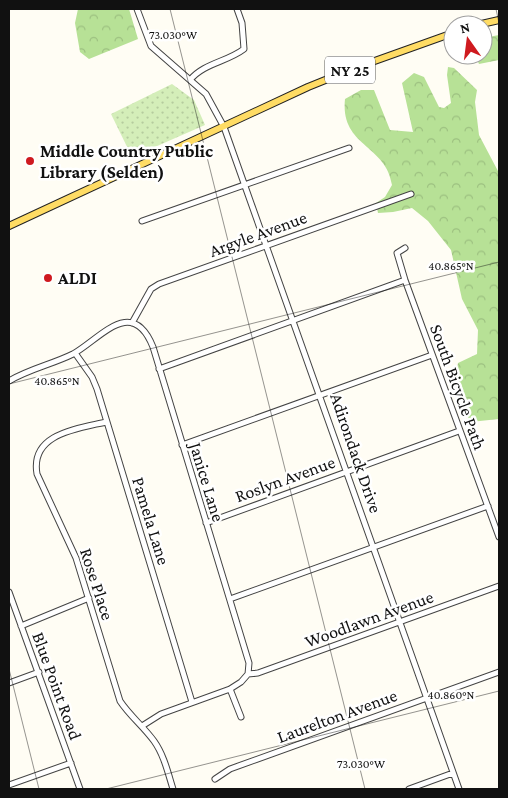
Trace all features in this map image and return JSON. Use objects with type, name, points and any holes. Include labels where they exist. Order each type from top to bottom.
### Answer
[{"type":"main road","name":"NY 25","points":[[9,226],[355,68],[443,37]]},
{"type":"street","name":"Adirondack Drive","points":[[138,9],[151,46],[206,94],[224,127],[459,789]]},
{"type":"street","points":[[190,80],[197,72],[236,55],[244,49],[242,23],[237,9]]},
{"type":"street","points":[[142,221],[349,148]]},
{"type":"street","name":"Argyle Avenue","points":[[132,323],[151,289],[159,284],[411,194]]},
{"type":"street","name":"South Bicycle Path","points":[[405,248],[397,253],[405,280],[499,537]]},
{"type":"street","points":[[159,369],[405,280]]},
{"type":"street","points":[[9,381],[75,353],[109,327],[119,323],[132,323]]},
{"type":"street","name":"Janice Lane","points":[[132,323],[149,336],[247,654],[248,674]]},
{"type":"street","name":"Pamela Lane","points":[[75,353],[92,377],[192,702]]},
{"type":"street","points":[[182,445],[321,397],[432,355]]},
{"type":"street","name":"Rose Place","points":[[106,422],[52,437],[42,445],[36,460],[37,474],[76,558],[120,701],[129,715],[142,726],[162,755],[173,789]]},
{"type":"street","name":"Roslyn Avenue","points":[[206,523],[459,431]]},
{"type":"street","points":[[230,599],[488,506]]},
{"type":"street","name":"Woodlawn Avenue","points":[[248,674],[258,673],[499,586]]},
{"type":"street","name":"Blue Point Road","points":[[9,596],[39,672],[80,789]]},
{"type":"street","points":[[21,626],[89,598]]},
{"type":"street","points":[[9,683],[39,672]]},
{"type":"street","name":"Laurelton Avenue","points":[[215,779],[230,769],[499,672]]},
{"type":"street","points":[[142,726],[161,714],[230,689],[241,682],[248,674]]},
{"type":"street","points":[[230,689],[241,717]]},
{"type":"street","points":[[9,786],[71,763]]},
{"type":"street","points":[[409,789],[453,773]]},
{"type":"green space","points":[[78,9],[129,9],[138,39],[89,59],[80,52],[75,23]]},
{"type":"green space","points":[[499,35],[499,60],[493,61],[493,36]]},
{"type":"green space","points":[[448,67],[454,68],[477,90],[475,102],[479,135],[499,173],[499,419],[470,422],[455,382],[458,363],[477,354],[478,330],[462,299],[451,250],[428,221],[412,208],[378,213],[376,203],[385,197],[392,185],[388,172],[381,161],[349,127],[345,115],[345,99],[361,90],[374,90],[390,130],[413,132],[402,83],[414,73],[424,77],[439,107],[444,108],[451,103],[447,75]]},
{"type":"green space","points":[[172,84],[194,100],[205,125],[132,157],[111,114]]},
{"type":"place","name":"Middle Country Public Library (Selden)","points":[[30,161]]},
{"type":"place","name":"ALDI","points":[[48,278]]}]
